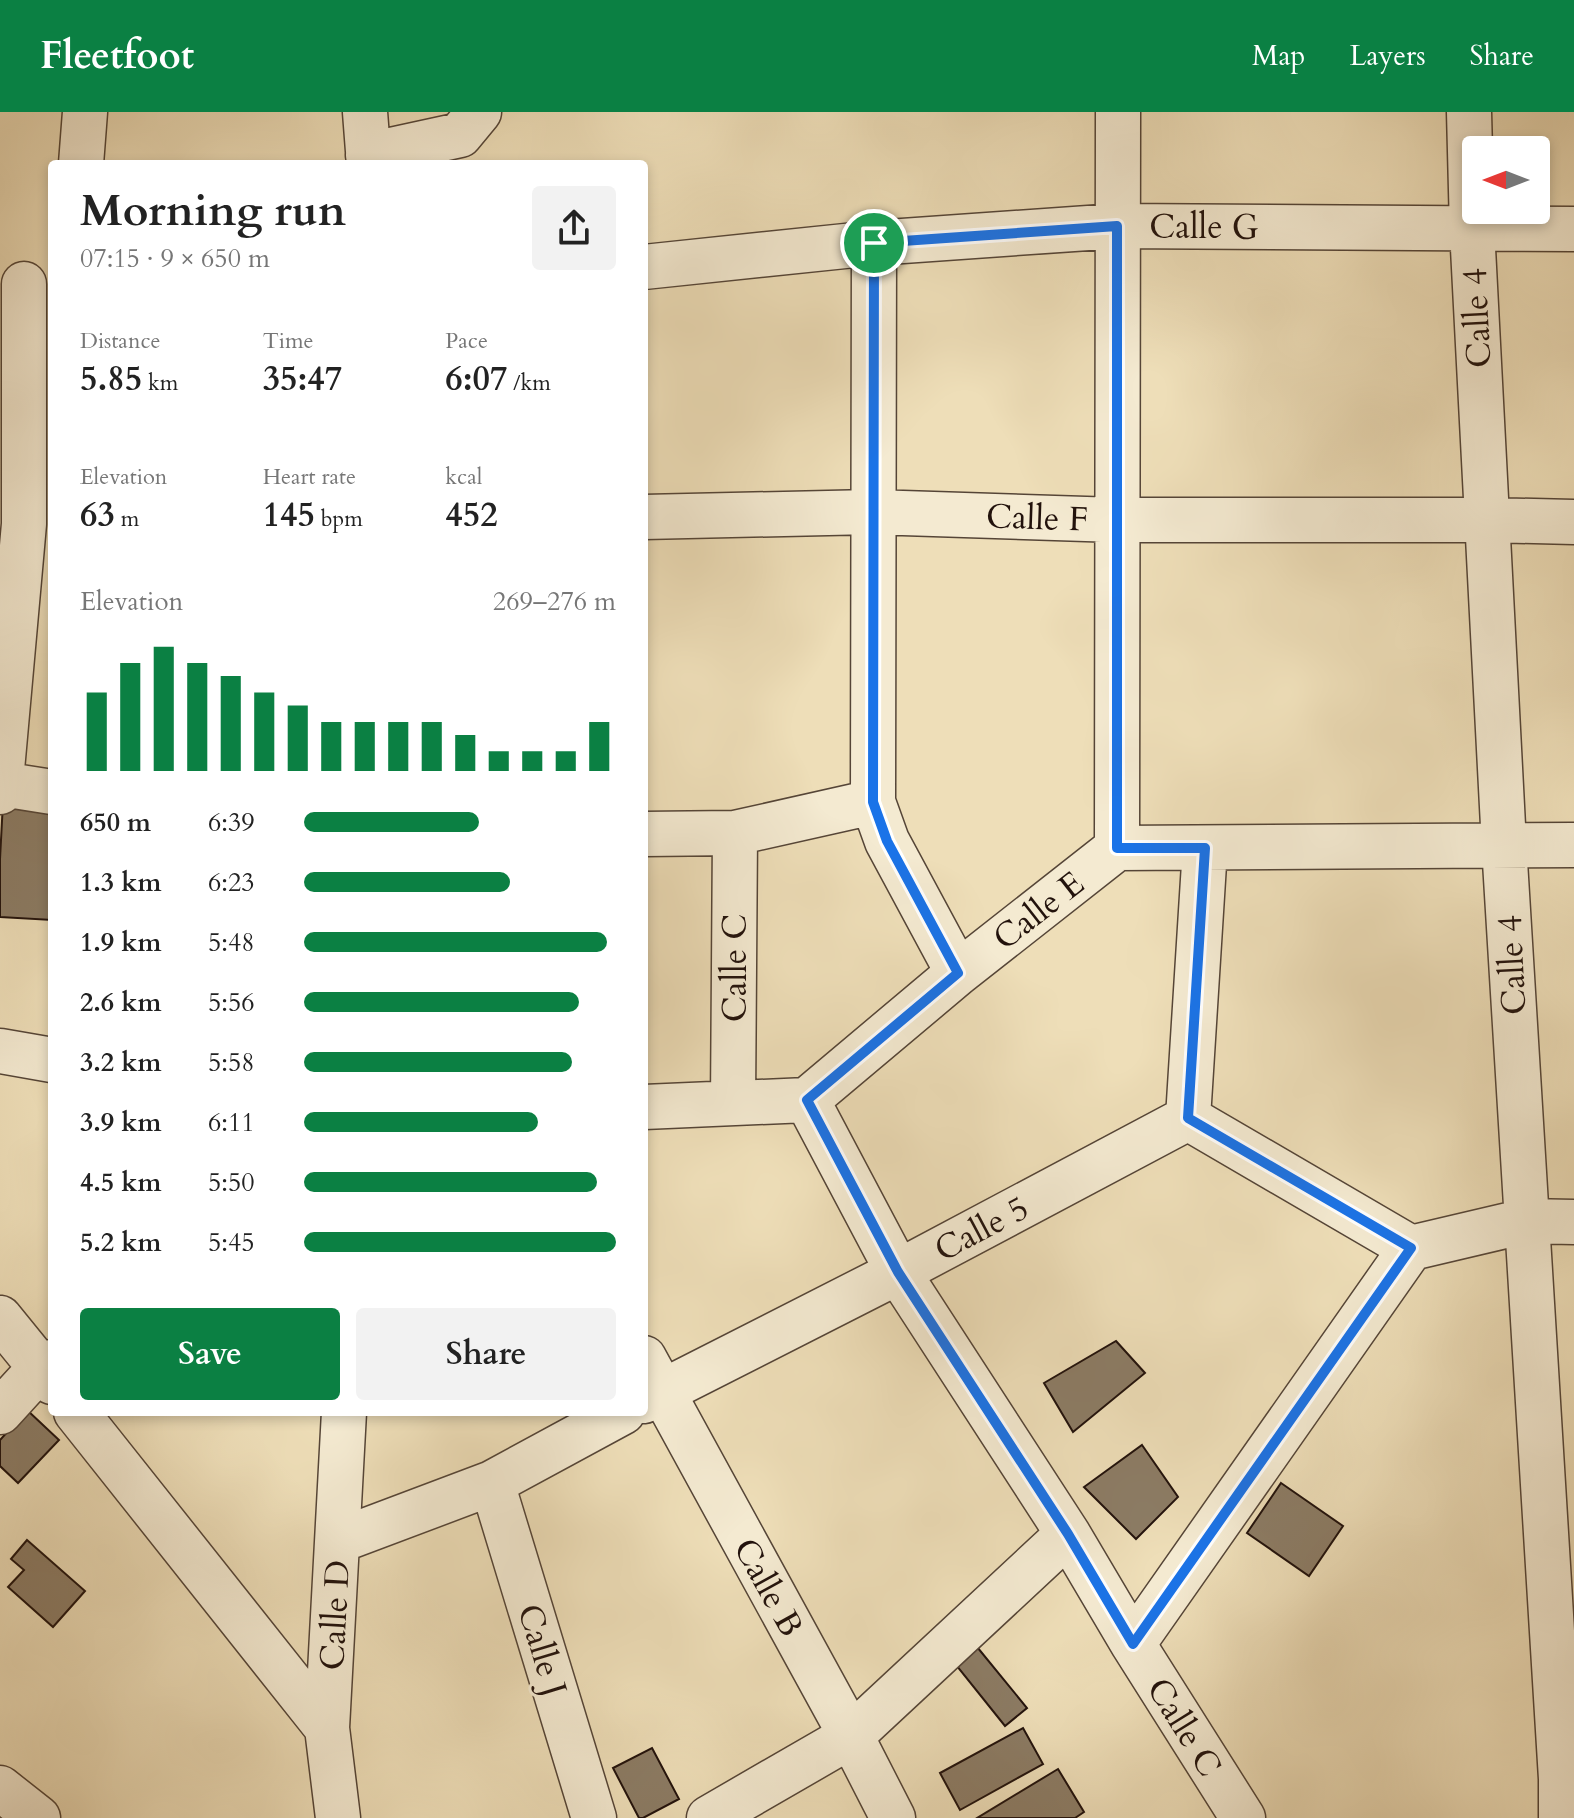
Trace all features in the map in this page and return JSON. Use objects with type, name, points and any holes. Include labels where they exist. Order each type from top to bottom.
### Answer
[{"type":"street","points":[[81,160],[85,112]]},
{"type":"street","points":[[365,112],[368,160],[460,135],[479,112]]},
{"type":"street","points":[[1117,848],[1118,112]]},
{"type":"street","name":"Calle 4","points":[[1469,112],[1472,229],[1504,845],[1565,1792]]},
{"type":"street","name":"Calle G","points":[[648,267],[874,243],[1117,226],[1574,229]]},
{"type":"street","points":[[874,243],[873,802],[887,841],[958,973]]},
{"type":"street","points":[[0,792],[5,675],[38,524],[25,283]]},
{"type":"street","name":"Calle F","points":[[648,517],[872,512],[1117,520],[1574,522]]},
{"type":"street","points":[[1,784],[48,791]]},
{"type":"street","points":[[648,834],[735,833],[873,802]]},
{"type":"street","name":"Calle C","points":[[733,1103],[735,833]]},
{"type":"street","name":"Calle E","points":[[807,1100],[958,973],[1117,848],[1574,845]]},
{"type":"street","points":[[1205,848],[1188,1118],[1411,1248]]},
{"type":"street","points":[[0,1051],[48,1059]]},
{"type":"street","points":[[648,1107],[807,1100]]},
{"type":"street","name":"Calle C","points":[[807,1100],[898,1272],[1068,1534],[1243,1818]]},
{"type":"street","name":"Calle 5","points":[[650,1383],[898,1272],[1188,1118]]},
{"type":"street","points":[[1133,1644],[1411,1248],[1526,1221],[1574,1222]]},
{"type":"street","points":[[0,1318],[48,1370],[0,1412]]},
{"type":"street","name":"Calle B","points":[[650,1383],[851,1736],[893,1818]]},
{"type":"street","points":[[79,1416],[327,1728]]},
{"type":"street","name":"Calle D","points":[[338,1818],[327,1728],[344,1416]]},
{"type":"street","points":[[338,1541],[492,1483],[616,1416]]},
{"type":"street","name":"Calle J","points":[[492,1483],[594,1818]]},
{"type":"street","points":[[709,1818],[851,1736],[1068,1534]]},
{"type":"street","points":[[0,1788],[38,1818]]},
{"type":"building","points":[[3,802],[48,805],[48,920],[0,917]]},
{"type":"building","points":[[1116,1341],[1145,1373],[1073,1432],[1044,1383]]},
{"type":"building","points":[[27,1410],[59,1440],[18,1483],[0,1466],[0,1440]]},
{"type":"building","points":[[1142,1445],[1178,1497],[1136,1539],[1084,1487]]},
{"type":"building","points":[[1281,1483],[1343,1526],[1309,1576],[1247,1533]]},
{"type":"building","points":[[27,1540],[85,1591],[53,1627],[8,1587],[24,1570],[11,1559]]},
{"type":"building","points":[[973,1642],[1027,1708],[1005,1726],[952,1660]]},
{"type":"building","points":[[1023,1728],[1043,1764],[960,1810],[940,1773]]},
{"type":"building","points":[[652,1748],[679,1799],[639,1818],[613,1768]]},
{"type":"building","points":[[1058,1769],[1084,1812],[1075,1818],[977,1818]]},
{"type":"route","points":[[1117,226],[1117,848],[1205,848],[1188,1118],[1411,1248],[1133,1644],[1068,1534],[898,1272],[807,1100],[958,973],[887,841],[873,802],[874,243],[1117,226]]}]
